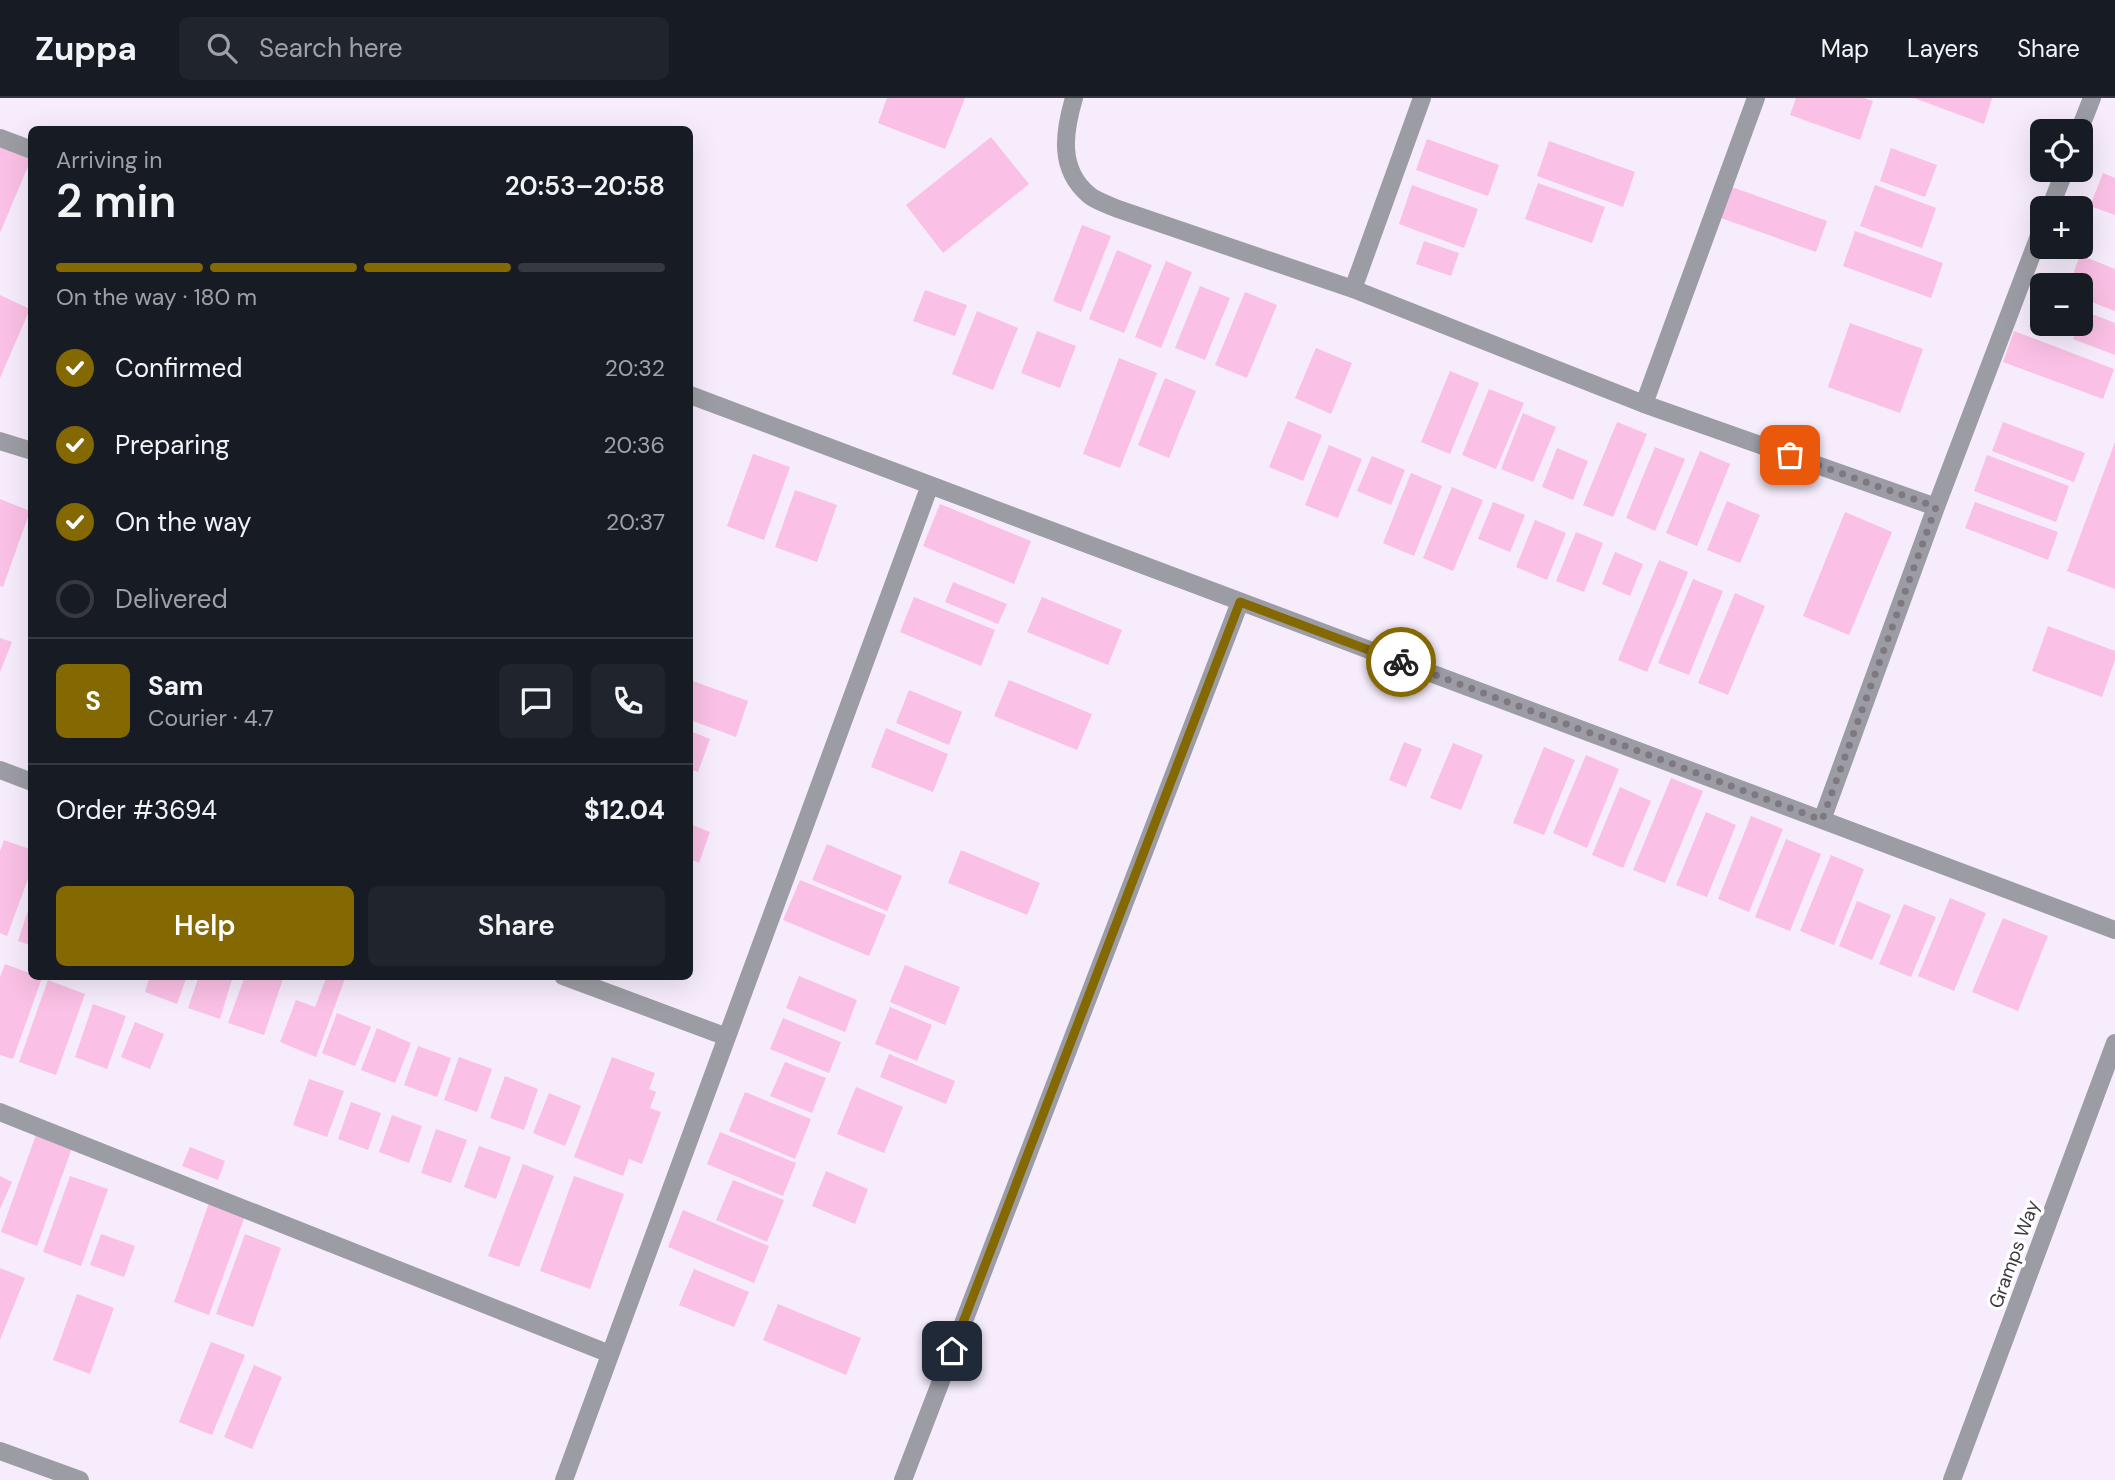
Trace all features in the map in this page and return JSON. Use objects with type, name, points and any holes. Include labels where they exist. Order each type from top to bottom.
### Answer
[{"type":"street","points":[[1074,98],[1065,149],[1072,175],[1090,196],[1118,209],[1353,289],[1644,404],[1936,507]]},
{"type":"street","points":[[1353,289],[1422,98]]},
{"type":"street","points":[[1644,404],[1756,98]]},
{"type":"street","points":[[2084,119],[2092,98]]},
{"type":"street","points":[[0,138],[28,148]]},
{"type":"street","points":[[1822,820],[2030,259]]},
{"type":"street","points":[[693,396],[2115,930]]},
{"type":"street","points":[[0,441],[28,450]]},
{"type":"street","points":[[564,1480],[930,485]]},
{"type":"street","points":[[903,1480],[1240,602]]},
{"type":"street","points":[[0,770],[28,780]]},
{"type":"street","points":[[574,980],[727,1037]]},
{"type":"street","name":"Gramps Way","points":[[1952,1480],[2115,1043]]},
{"type":"street","points":[[0,1112],[610,1354]]},
{"type":"street","points":[[0,1451],[80,1480]]},
{"type":"building","points":[[887,98],[965,98],[945,149],[878,123]]},
{"type":"building","points":[[1796,98],[1864,98],[1873,101],[1860,140],[1790,115]]},
{"type":"building","points":[[1914,98],[1992,98],[1984,124]]},
{"type":"building","points":[[991,137],[1029,184],[943,253],[906,205]]},
{"type":"building","points":[[1427,139],[1499,165],[1488,196],[1416,170]]},
{"type":"building","points":[[1549,141],[1635,172],[1623,207],[1537,176]]},
{"type":"building","points":[[0,145],[28,158],[28,166],[0,233]]},
{"type":"building","points":[[1891,148],[1937,165],[1925,197],[1880,181]]},
{"type":"building","points":[[2103,173],[2115,178],[2115,215],[2093,207],[2093,198]]},
{"type":"building","points":[[1538,183],[1605,207],[1592,243],[1525,219]]},
{"type":"building","points":[[1412,185],[1478,209],[1464,248],[1399,224]]},
{"type":"building","points":[[1875,185],[1936,208],[1922,248],[1860,226]]},
{"type":"building","points":[[1732,187],[1827,221],[1816,252],[1721,218]]},
{"type":"building","points":[[1082,225],[1111,236],[1081,312],[1053,301]]},
{"type":"building","points":[[1855,231],[1943,263],[1931,298],[1843,266]]},
{"type":"building","points":[[1424,241],[1459,253],[1451,276],[1416,264]]},
{"type":"building","points":[[1117,250],[1152,265],[1124,333],[1089,319]]},
{"type":"building","points":[[2079,259],[2090,259],[2115,269],[2115,311],[2093,303],[2093,273],[2073,273]]},
{"type":"building","points":[[1166,261],[1192,272],[1161,348],[1135,337]]},
{"type":"building","points":[[1200,286],[1230,298],[1205,360],[1175,348]]},
{"type":"building","points":[[925,290],[967,305],[955,336],[913,321]]},
{"type":"building","points":[[1245,292],[1277,305],[1247,378],[1215,365]]},
{"type":"building","points":[[0,295],[28,308],[28,314],[0,378]]},
{"type":"building","points":[[977,311],[1018,328],[993,390],[952,374]]},
{"type":"building","points":[[2093,314],[2115,323],[2115,355],[2073,339],[2074,336],[2093,336]]},
{"type":"building","points":[[1850,323],[1923,349],[1900,413],[1828,387]]},
{"type":"building","points":[[1037,331],[1076,346],[1060,388],[1021,373]]},
{"type":"building","points":[[2014,331],[2114,369],[2103,399],[2003,362]]},
{"type":"building","points":[[1316,348],[1352,363],[1331,414],[1295,398]]},
{"type":"building","points":[[1119,358],[1157,373],[1120,468],[1083,454]]},
{"type":"building","points":[[1450,371],[1479,383],[1450,454],[1421,442]]},
{"type":"building","points":[[1165,378],[1196,391],[1169,458],[1138,445]]},
{"type":"building","points":[[1489,389],[1524,403],[1496,469],[1462,455]]},
{"type":"building","points":[[1523,413],[1556,427],[1533,482],[1501,469]]},
{"type":"building","points":[[1288,421],[1322,435],[1303,481],[1269,467]]},
{"type":"building","points":[[1617,422],[1647,434],[1613,517],[1583,505]]},
{"type":"building","points":[[2003,422],[2085,453],[2074,482],[1992,451]]},
{"type":"building","points":[[2115,442],[2115,589],[2067,571]]},
{"type":"building","points":[[1329,445],[1362,459],[1338,518],[1305,505]]},
{"type":"building","points":[[1655,447],[1685,459],[1655,531],[1626,518]]},
{"type":"building","points":[[1557,448],[1588,461],[1573,500],[1542,487]]},
{"type":"building","points":[[1700,451],[1730,464],[1697,546],[1666,533]]},
{"type":"building","points":[[753,454],[790,467],[764,540],[727,526]]},
{"type":"building","points":[[1987,455],[2069,486],[2056,522],[1974,491]]},
{"type":"building","points":[[1372,456],[1405,470],[1391,505],[1357,491]]},
{"type":"building","points":[[1411,473],[1442,486],[1414,556],[1383,543]]},
{"type":"building","points":[[1452,487],[1483,500],[1453,571],[1423,558]]},
{"type":"building","points":[[795,490],[837,505],[817,562],[775,547]]},
{"type":"building","points":[[0,499],[28,510],[28,517],[3,587],[0,586]]},
{"type":"building","points":[[1727,501],[1760,515],[1740,563],[1707,550]]},
{"type":"building","points":[[1493,502],[1525,515],[1510,552],[1478,539]]},
{"type":"building","points":[[1975,502],[2058,532],[2048,560],[1965,528]]},
{"type":"building","points":[[940,504],[1031,541],[1014,584],[923,546]]},
{"type":"building","points":[[1845,512],[1892,532],[1849,635],[1803,616]]},
{"type":"building","points":[[1535,520],[1566,533],[1547,580],[1516,567]]},
{"type":"building","points":[[1576,532],[1603,543],[1584,592],[1556,581]]},
{"type":"building","points":[[1615,552],[1643,564],[1630,596],[1602,584]]},
{"type":"building","points":[[1659,560],[1688,572],[1647,672],[1618,660]]},
{"type":"building","points":[[1693,579],[1723,591],[1689,675],[1658,663]]},
{"type":"building","points":[[953,582],[1007,604],[998,624],[945,602]]},
{"type":"building","points":[[1735,593],[1765,606],[1728,695],[1698,683]]},
{"type":"building","points":[[914,597],[995,630],[981,666],[900,632]]},
{"type":"building","points":[[1042,597],[1122,630],[1108,665],[1027,632]]},
{"type":"building","points":[[2048,626],[2115,651],[2115,660],[2102,697],[2032,671]]},
{"type":"building","points":[[0,638],[12,642],[0,672]]},
{"type":"building","points":[[1009,680],[1092,714],[1077,750],[994,716]]},
{"type":"building","points":[[693,681],[748,701],[736,737],[693,721]]},
{"type":"building","points":[[909,690],[962,712],[949,745],[896,723]]},
{"type":"building","points":[[886,728],[948,754],[933,792],[871,767]]},
{"type":"building","points":[[693,732],[710,739],[698,772],[693,770]]},
{"type":"building","points":[[1404,742],[1422,749],[1406,787],[1389,780]]},
{"type":"building","points":[[1453,743],[1483,755],[1461,810],[1430,798]]},
{"type":"building","points":[[1544,747],[1575,760],[1544,835],[1513,823]]},
{"type":"building","points":[[1586,755],[1619,769],[1587,848],[1553,833]]},
{"type":"building","points":[[1671,778],[1703,791],[1665,883],[1633,870]]},
{"type":"building","points":[[1620,787],[1651,801],[1623,868],[1592,855]]},
{"type":"building","points":[[1706,812],[1736,825],[1707,897],[1676,885]]},
{"type":"building","points":[[1751,816],[1783,829],[1749,912],[1718,899]]},
{"type":"building","points":[[693,825],[710,832],[699,863],[693,860]]},
{"type":"building","points":[[1786,839],[1821,854],[1790,931],[1755,917]]},
{"type":"building","points":[[4,840],[28,849],[28,879],[7,936],[0,933],[0,851]]},
{"type":"building","points":[[827,844],[902,876],[887,911],[812,880]]},
{"type":"building","points":[[961,850],[1040,883],[1027,915],[948,883]]},
{"type":"building","points":[[1831,855],[1864,869],[1834,945],[1800,931]]},
{"type":"building","points":[[800,880],[886,915],[869,956],[783,920]]},
{"type":"building","points":[[1950,898],[1986,913],[1954,991],[1918,976]]},
{"type":"building","points":[[1857,901],[1891,915],[1872,960],[1839,946]]},
{"type":"building","points":[[1904,904],[1936,917],[1911,977],[1879,964]]},
{"type":"building","points":[[28,910],[28,945],[18,941]]},
{"type":"building","points":[[2003,918],[2048,936],[2018,1011],[1972,992]]},
{"type":"building","points":[[5,964],[28,973],[28,980],[41,980],[13,1059],[0,1055],[0,977]]},
{"type":"building","points":[[905,965],[960,987],[945,1025],[890,1002]]},
{"type":"building","points":[[799,976],[857,1000],[845,1032],[786,1008]]},
{"type":"building","points":[[48,980],[85,994],[56,1075],[19,1062]]},
{"type":"building","points":[[149,980],[186,980],[177,1004],[145,992]]},
{"type":"building","points":[[198,980],[232,980],[220,1019],[188,1008]]},
{"type":"building","points":[[244,980],[283,980],[264,1035],[228,1023]]},
{"type":"building","points":[[325,980],[345,980],[316,1057],[280,1042],[296,1000],[315,1007]]},
{"type":"building","points":[[93,1004],[126,1016],[107,1069],[75,1057]]},
{"type":"building","points":[[890,1007],[932,1025],[917,1061],[875,1044]]},
{"type":"building","points":[[337,1013],[371,1027],[355,1066],[322,1053]]},
{"type":"building","points":[[783,1018],[841,1042],[829,1073],[770,1049]]},
{"type":"building","points":[[135,1022],[164,1034],[150,1069],[121,1057]]},
{"type":"building","points":[[377,1028],[411,1043],[395,1083],[361,1070]]},
{"type":"building","points":[[418,1046],[451,1058],[437,1097],[404,1085]]},
{"type":"building","points":[[889,1054],[955,1081],[946,1104],[880,1077]]},
{"type":"building","points":[[459,1057],[492,1069],[477,1112],[444,1100]]},
{"type":"building","points":[[612,1057],[655,1073],[649,1089],[656,1092],[650,1108],[661,1112],[642,1164],[629,1159],[623,1176],[574,1157]]},
{"type":"building","points":[[785,1062],[826,1078],[812,1113],[770,1096]]},
{"type":"building","points":[[505,1076],[538,1089],[524,1130],[490,1118]]},
{"type":"building","points":[[309,1079],[344,1091],[327,1137],[293,1125]]},
{"type":"building","points":[[856,1087],[903,1107],[884,1153],[837,1134]]},
{"type":"building","points":[[745,1092],[811,1119],[795,1159],[729,1131]]},
{"type":"building","points":[[549,1093],[581,1106],[565,1146],[533,1133]]},
{"type":"building","points":[[351,1102],[381,1113],[368,1150],[338,1139]]},
{"type":"building","points":[[392,1115],[422,1126],[409,1163],[379,1152]]},
{"type":"building","points":[[436,1129],[467,1140],[451,1183],[421,1173]]},
{"type":"building","points":[[37,1132],[73,1145],[37,1246],[1,1232]]},
{"type":"building","points":[[720,1132],[796,1163],[783,1196],[707,1164]]},
{"type":"building","points":[[479,1146],[511,1157],[496,1199],[464,1187]]},
{"type":"building","points":[[190,1147],[225,1161],[218,1180],[182,1166]]},
{"type":"building","points":[[523,1164],[554,1176],[519,1267],[488,1256]]},
{"type":"building","points":[[826,1171],[868,1189],[855,1224],[812,1206]]},
{"type":"building","points":[[0,1176],[12,1182],[0,1209]]},
{"type":"building","points":[[70,1176],[108,1189],[81,1266],[43,1252]]},
{"type":"building","points":[[574,1176],[624,1194],[590,1289],[540,1271]]},
{"type":"building","points":[[733,1180],[784,1200],[767,1242],[716,1220]]},
{"type":"building","points":[[210,1200],[246,1213],[209,1315],[174,1302]]},
{"type":"building","points":[[683,1210],[769,1246],[754,1283],[668,1247]]},
{"type":"building","points":[[101,1234],[135,1246],[124,1277],[90,1265]]},
{"type":"building","points":[[245,1234],[281,1248],[253,1327],[216,1314]]},
{"type":"building","points":[[0,1268],[25,1278],[0,1340]]},
{"type":"building","points":[[694,1269],[749,1292],[734,1327],[679,1305]]},
{"type":"building","points":[[77,1294],[114,1308],[90,1374],[53,1360]]},
{"type":"building","points":[[778,1304],[861,1338],[846,1375],[763,1340]]},
{"type":"building","points":[[211,1342],[245,1355],[212,1435],[179,1422]]},
{"type":"building","points":[[254,1365],[282,1377],[252,1449],[224,1437]]},
{"type":"way so far","points":[[1401,662],[1822,820],[1936,507],[1790,455]]},
{"type":"route","points":[[952,1351],[1240,602],[1401,662]]}]
